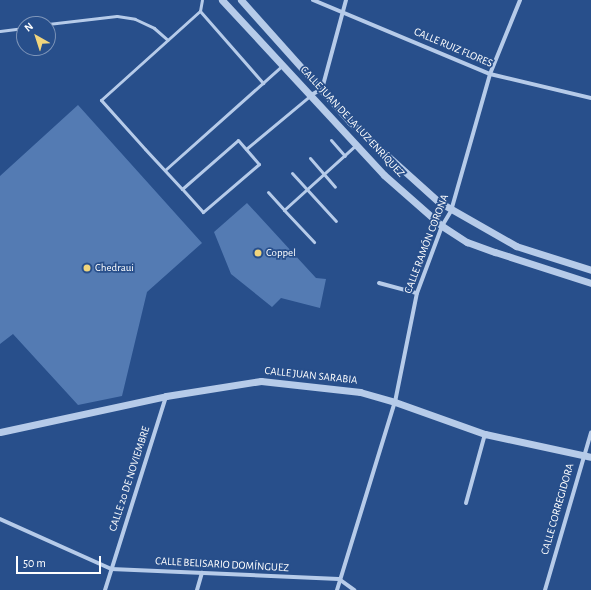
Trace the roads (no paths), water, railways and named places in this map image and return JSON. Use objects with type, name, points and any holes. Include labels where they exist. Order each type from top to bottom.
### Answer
[{"type":"street","name":"CALLE JUAN DE LA LUZ ENRÍQUEZ","points":[[222,0],[283,64],[384,175],[442,226],[467,242],[591,283]]},
{"type":"street","name":"CALLE JUAN DE LA LUZ ENRÍQUEZ","points":[[241,0],[378,150],[450,211],[516,246],[591,270]]},
{"type":"street","name":"CALLE RUIZ FLORES","points":[[313,0],[343,11],[490,74],[591,98]]},
{"type":"street","points":[[311,95],[322,89],[346,0]]},
{"type":"street","name":"CALLE RAMÓN CORONA","points":[[337,590],[395,402],[417,293],[442,226],[450,211],[490,74],[520,0]]},
{"type":"street","points":[[379,283],[417,293]]},
{"type":"street","name":"CALLE JUAN SARABIA","points":[[0,432],[166,396],[261,381],[360,392],[395,402],[485,434],[591,457]]},
{"type":"street","name":"CALLE 20 DE NOVIEMBRE","points":[[105,590],[110,569],[166,396]]},
{"type":"street","name":"CALLE CORREGIDORA","points":[[545,590],[583,455],[591,432]]},
{"type":"street","points":[[466,503],[485,434]]},
{"type":"street","name":"CALLE BELISARIO DOMÍNGUEZ","points":[[0,519],[110,569],[202,572],[339,580]]},
{"type":"street","points":[[197,590],[202,572]]},
{"type":"street","points":[[339,580],[354,590]]},
{"type":"lane","points":[[182,189],[238,140],[259,164],[203,212],[164,170],[101,100],[200,11],[202,0]]},
{"type":"lane","points":[[200,11],[263,83]]},
{"type":"lane","points":[[56,23],[118,16],[135,19],[154,28],[168,40]]},
{"type":"lane","points":[[0,31],[16,29]]},
{"type":"lane","points":[[164,170],[283,64]]},
{"type":"lane","points":[[246,149],[311,95]]},
{"type":"lane","points":[[331,140],[345,156]]},
{"type":"lane","points":[[284,210],[356,145]]},
{"type":"lane","points":[[310,158],[335,187]]},
{"type":"lane","points":[[292,173],[336,221]]},
{"type":"lane","points":[[268,192],[314,242]]},
{"type":"place","name":"Coppel","points":[[258,253]]},
{"type":"place","name":"Chedraui","points":[[87,268]]}]
